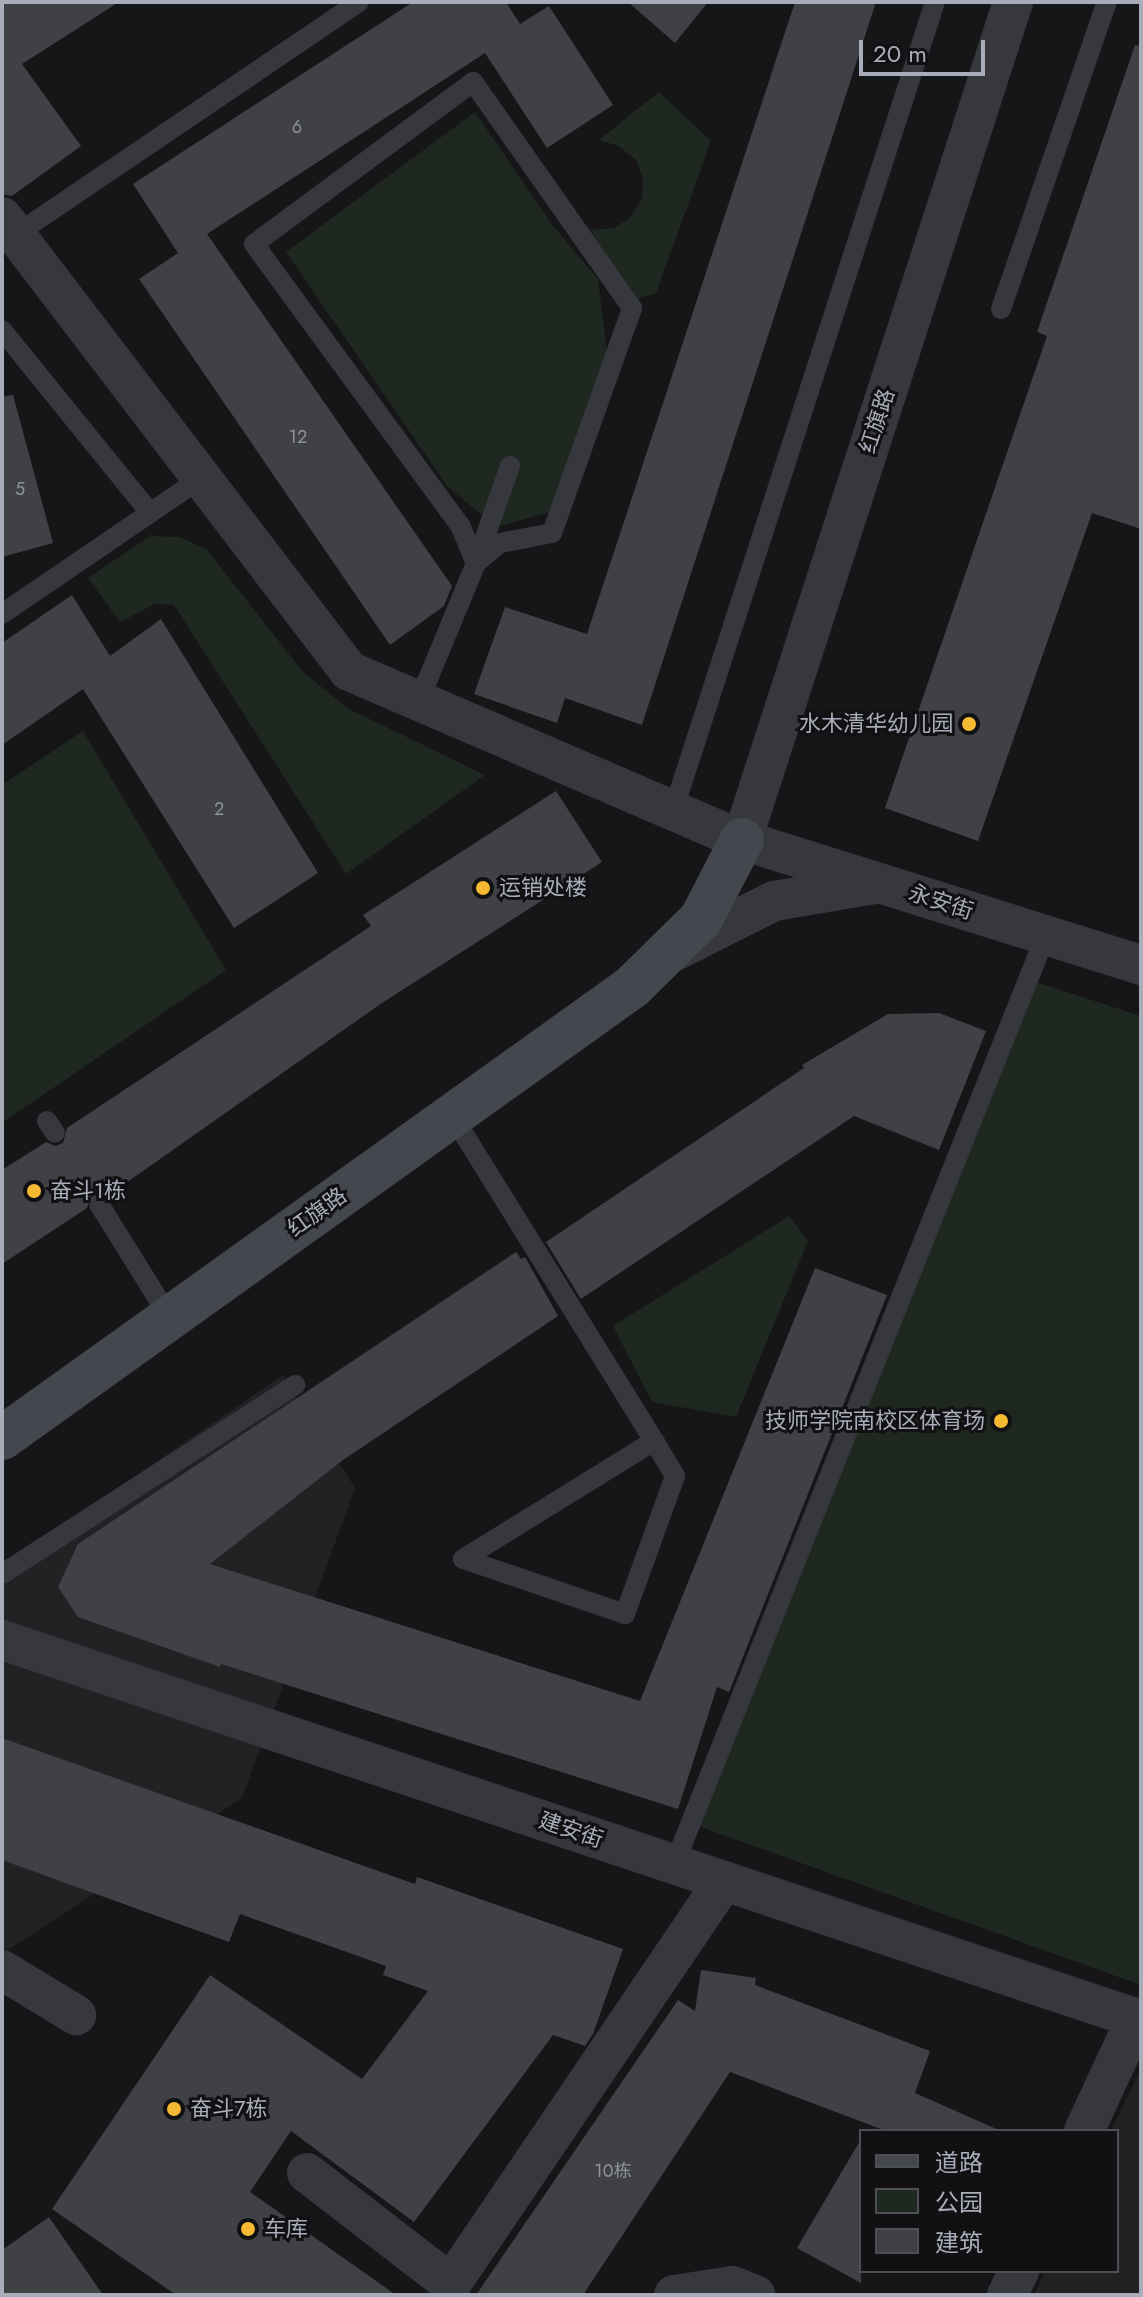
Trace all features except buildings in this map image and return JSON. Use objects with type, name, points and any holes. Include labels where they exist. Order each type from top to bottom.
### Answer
[{"type":"street","name":"红旗路","points":[[2,1438],[646,973],[701,919],[742,840],[1013,2]]},
{"type":"street","name":"永安街","points":[[9,226],[349,671],[742,840],[1141,965]]},
{"type":"street","points":[[646,973],[774,901],[880,883]]},
{"type":"street","name":"建安街","points":[[2,1640],[1138,2020]]},
{"type":"street","points":[[307,2173],[451,2284],[724,1881]]},
{"type":"street","points":[[2,1970],[76,2015]]},
{"type":"street","points":[[1085,2129],[1138,2020]]},
{"type":"street","points":[[1007,2295],[1018,2273]]},
{"type":"street","points":[[674,2295],[732,2286],[755,2295]]},
{"type":"lane","points":[[9,226],[359,2]]},
{"type":"lane","points":[[673,811],[935,2]]},
{"type":"lane","points":[[1001,309],[1107,2]]},
{"type":"lane","points":[[473,82],[632,308],[552,533],[500,543],[476,563],[460,525],[254,244],[473,82]]},
{"type":"lane","points":[[2,330],[150,513]]},
{"type":"lane","points":[[418,703],[476,563],[510,466]]},
{"type":"lane","points":[[2,614],[200,479]]},
{"type":"lane","points":[[460,525],[500,543]]},
{"type":"lane","points":[[674,1865],[1046,935]]},
{"type":"lane","points":[[452,1115],[654,1441],[675,1476],[625,1614],[463,1559],[654,1441]]},
{"type":"lane","points":[[99,1204],[170,1318]]},
{"type":"lane","points":[[2,1574],[295,1385]]},
{"type":"shaded area","points":[[283,1375],[355,1488],[242,1798],[2,1954],[2,1567]]},
{"type":"shaded area","points":[[1138,2075],[1141,2076],[1141,2295],[1034,2295],[1044,2273],[1119,2273],[1119,2129],[1112,2129]]},
{"type":"green space","points":[[659,92],[711,141],[656,293],[637,299],[590,230],[614,228],[630,218],[642,199],[643,178],[636,160],[619,146],[599,140]]},
{"type":"green space","points":[[475,112],[553,226],[598,279],[608,360],[550,512],[496,527],[447,486],[286,252]]},
{"type":"green space","points":[[150,536],[180,537],[207,550],[303,672],[349,709],[485,775],[346,874],[174,605],[155,604],[120,622],[88,578]]},
{"type":"green space","points":[[83,731],[226,970],[2,1123],[2,785]]},
{"type":"green space","name":"技师学院南校区体育场","points":[[1036,982],[1141,1016],[1141,1985],[698,1826]]},
{"type":"green space","points":[[789,1216],[808,1241],[736,1417],[652,1402],[613,1326]]},
{"type":"place","name":"水木清华幼儿园","points":[[969,724]]},
{"type":"place","name":"运销处楼","points":[[483,888]]},
{"type":"place","name":"奋斗1栋","points":[[34,1191]]},
{"type":"place","name":"技师学院南校区体育场","points":[[1001,1421]]},
{"type":"place","name":"奋斗7栋","points":[[174,2109]]},
{"type":"place","name":"车库","points":[[248,2229]]}]
